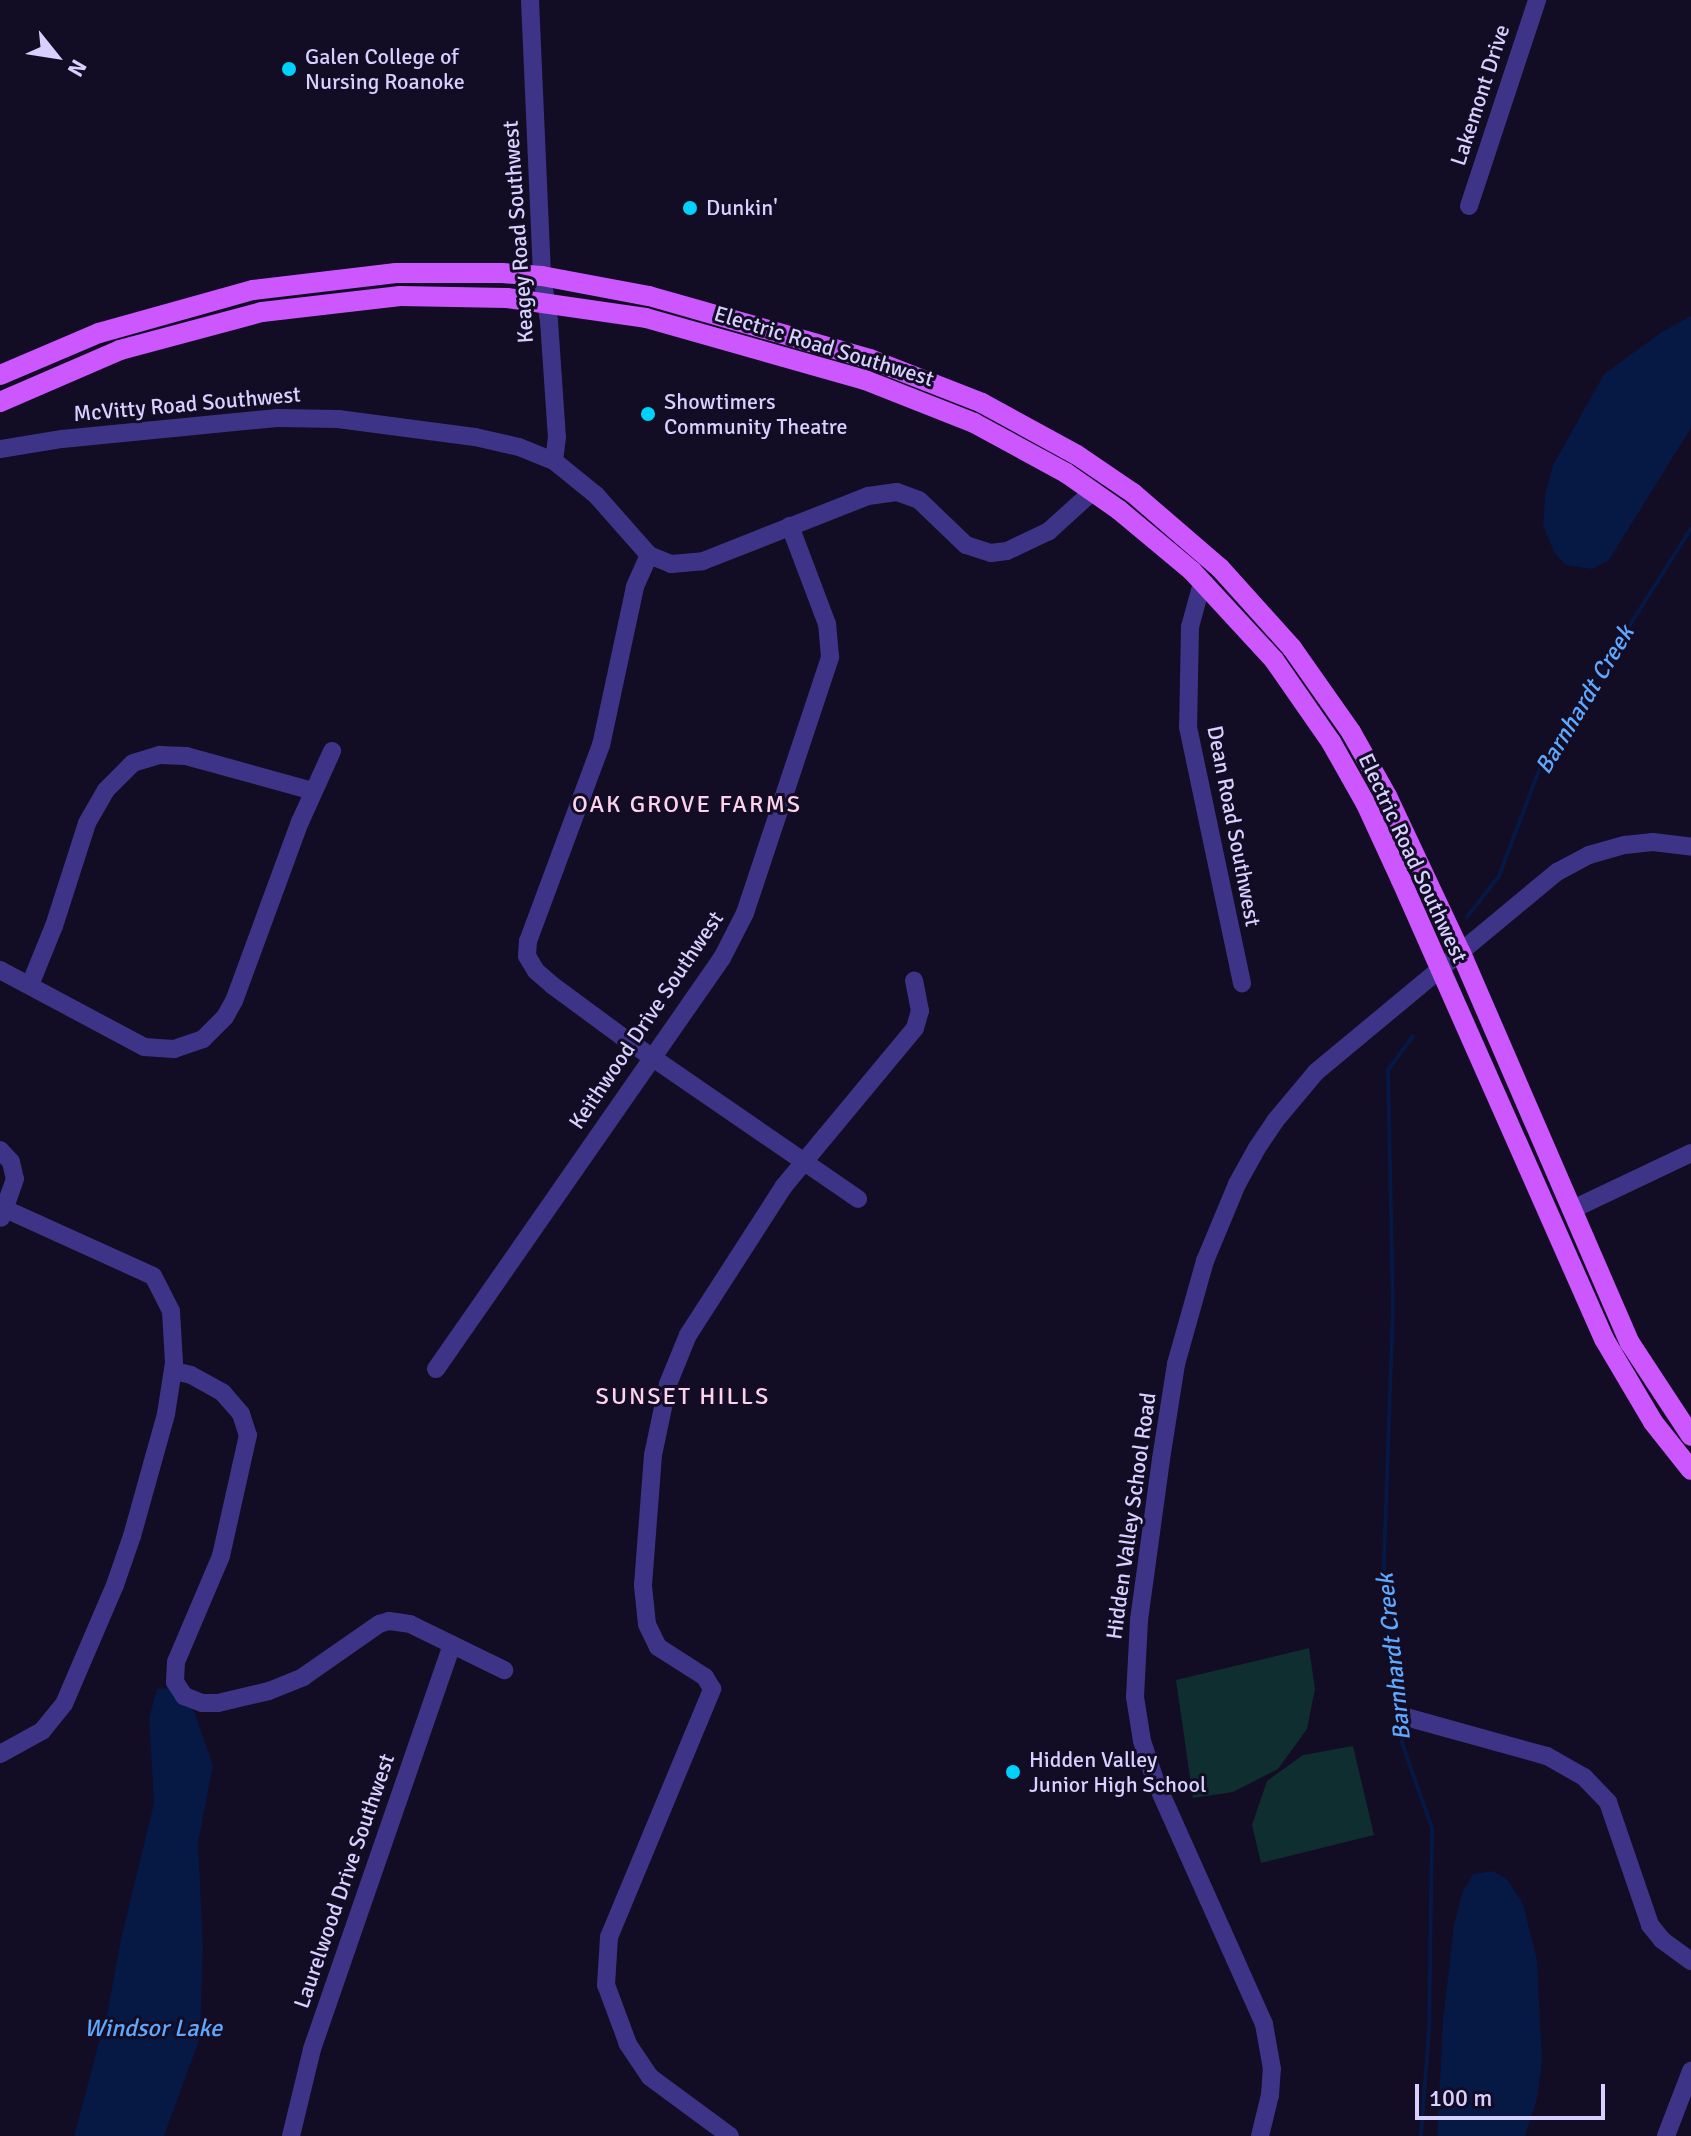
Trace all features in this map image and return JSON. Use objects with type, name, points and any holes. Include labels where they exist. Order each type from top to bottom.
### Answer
[{"type":"main road","name":"Electric Road Southwest","points":[[0,375],[112,328],[253,290],[396,273],[542,276],[649,296],[923,377],[1030,427],[1133,493],[1220,568],[1292,648],[1326,694],[1387,796],[1461,953],[1630,1343],[1691,1436]]},
{"type":"main road","name":"Electric Road Southwest","points":[[0,402],[120,350],[262,312],[400,296],[547,301],[646,318],[878,385],[984,428],[1093,491],[1165,547],[1202,583],[1274,660],[1331,742],[1366,804],[1609,1350],[1653,1422],[1691,1470]]},
{"type":"street","name":"Keagey Road Southwest","points":[[530,0],[542,276],[547,301],[557,437],[554,461]]},
{"type":"street","name":"Lakemont Drive","points":[[1469,206],[1537,0]]},
{"type":"street","name":"McVitty Road Southwest","points":[[0,449],[62,439],[247,419],[318,418],[475,437],[519,447],[554,461],[596,495],[649,555]]},
{"type":"street","points":[[858,1199],[653,1058],[552,985],[530,963],[527,950],[601,745],[635,587],[649,555],[671,564],[686,565],[868,496],[897,492],[919,500],[966,545],[991,553],[1007,551],[1049,531],[1093,491]]},
{"type":"street","name":"Keithwood Drive Southwest","points":[[436,1369],[722,958],[745,913],[828,666],[827,624],[790,526]]},
{"type":"street","name":"Dean Road Southwest","points":[[1202,583],[1188,652],[1188,727],[1242,983]]},
{"type":"street","points":[[0,970],[144,1047],[174,1049],[203,1039],[225,1017],[244,978],[313,791],[332,751]]},
{"type":"street","points":[[30,985],[54,926],[87,823],[106,790],[133,763],[160,755],[186,756],[313,791]]},
{"type":"street","name":"Hidden Valley School Road","points":[[1260,2136],[1270,2095],[1272,2069],[1264,2024],[1172,1824],[1139,1725],[1135,1669],[1139,1620],[1176,1364],[1205,1261],[1225,1209],[1257,1148],[1316,1072],[1423,986],[1439,968],[1461,953],[1539,884],[1589,855],[1649,842],[1691,847]]},
{"type":"street","points":[[730,2136],[660,2085],[628,2044],[610,2000],[605,1970],[609,1937],[711,1696],[710,1682],[667,1656],[651,1636],[647,1624],[643,1585],[653,1455],[662,1407],[688,1335],[803,1161],[915,1028],[920,1011],[914,981]]},
{"type":"street","points":[[0,1150],[11,1162],[15,1179],[3,1215],[153,1276],[167,1297],[171,1311],[174,1371],[132,1536],[115,1585],[64,1704],[42,1731],[0,1754]]},
{"type":"street","points":[[1571,1210],[1691,1153]]},
{"type":"street","points":[[174,1371],[191,1375],[223,1393],[241,1414],[248,1435],[221,1556],[176,1662],[175,1682],[184,1696],[202,1703],[218,1703],[269,1691],[303,1677],[379,1624],[389,1621],[410,1624],[504,1670]]},
{"type":"street","name":"Laurelwood Drive Southwest","points":[[291,2136],[312,2049],[452,1645]]},
{"type":"street","points":[[1406,1717],[1547,1756],[1584,1777],[1603,1795],[1613,1814],[1650,1925],[1662,1940],[1691,1961]]},
{"type":"street","points":[[1666,2136],[1691,2071]]},
{"type":"green space","points":[[1309,1648],[1315,1689],[1307,1729],[1278,1769],[1233,1792],[1193,1798],[1176,1680]]},
{"type":"green space","points":[[1353,1746],[1374,1835],[1261,1863],[1252,1825],[1267,1781],[1303,1755]]},
{"type":"water","points":[[1691,316],[1691,428],[1609,560],[1592,569],[1565,565],[1554,552],[1543,526],[1545,495],[1553,465],[1604,374],[1663,331]]},
{"type":"water","name":"Windsor Lake","points":[[175,1687],[194,1711],[213,1765],[198,1843],[203,1946],[200,2038],[164,2136],[74,2136],[108,2009],[121,1939],[154,1803],[149,1718],[157,1689]]},
{"type":"water","points":[[1493,1871],[1507,1879],[1523,1904],[1537,1960],[1542,2061],[1537,2099],[1525,2136],[1437,2136],[1443,2020],[1454,1924],[1463,1891],[1473,1874]]},
{"type":"waterway","name":"Barnhardt Creek","points":[[1467,917],[1499,876],[1541,765],[1691,529]]},
{"type":"waterway","name":"Barnhardt Creek","points":[[1413,1036],[1388,1070],[1393,1305],[1383,1586],[1402,1743],[1432,1828],[1429,2031],[1421,2136]]},
{"type":"place","name":"Galen College of Nursing Roanoke","points":[[289,69]]},
{"type":"place","name":"Dunkin'","points":[[690,208]]},
{"type":"place","name":"Showtimers Community Theatre","points":[[648,414]]},
{"type":"place","name":"Hidden Valley Junior High School","points":[[1013,1772]]},
{"type":"district","name":"OAK GROVE FARMS","points":[[687,805]]},
{"type":"district","name":"SUNSET HILLS","points":[[683,1397]]}]
